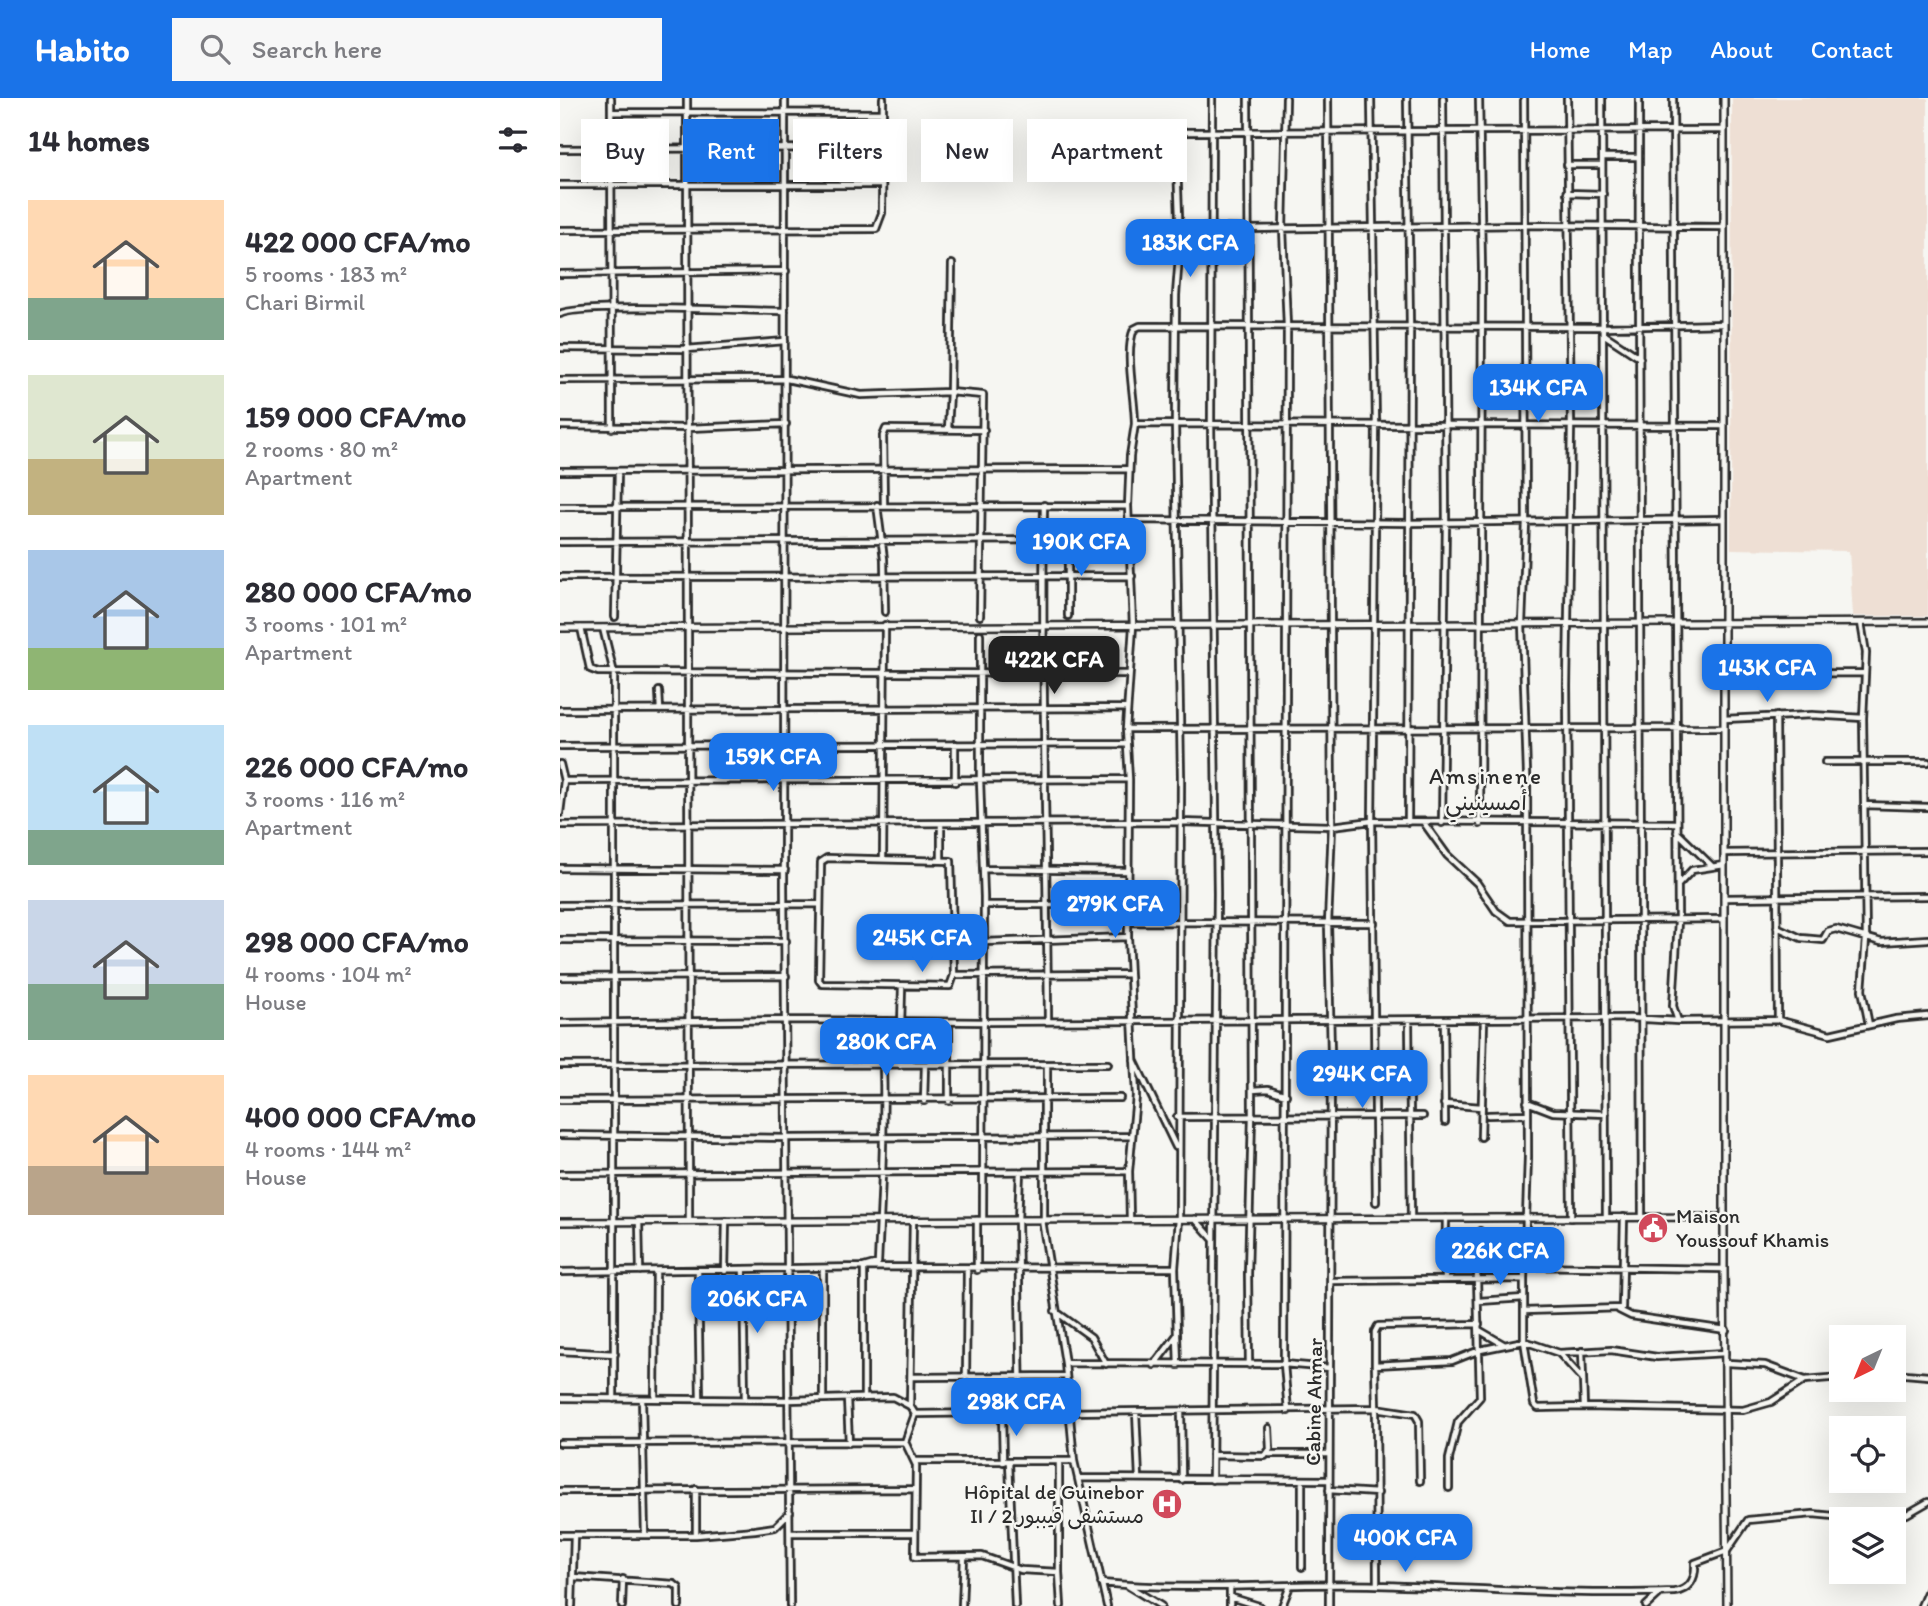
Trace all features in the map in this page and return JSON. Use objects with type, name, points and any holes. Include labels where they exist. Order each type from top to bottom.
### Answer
[{"type":"street","points":[[611,98],[611,119]]},
{"type":"street","points":[[687,98],[687,119]]},
{"type":"street","points":[[785,98],[785,904],[789,1138],[790,1606]]},
{"type":"street","points":[[883,98],[883,119]]},
{"type":"street","points":[[1212,98],[1211,424],[1217,923],[1212,1480]]},
{"type":"street","points":[[1248,98],[1248,626],[1252,1090],[1250,1365]]},
{"type":"street","points":[[1286,98],[1283,229],[1287,326],[1284,426],[1287,825],[1287,1219],[1284,1364],[1288,1411]]},
{"type":"street","name":"Cabine Ahmar","points":[[1328,98],[1328,520],[1332,827],[1328,924],[1331,1117],[1329,1606]]},
{"type":"street","points":[[1371,98],[1370,227],[1376,424],[1372,821],[1376,1202]]},
{"type":"street","points":[[1407,98],[1410,327],[1408,822]]},
{"type":"street","points":[[1442,823],[1446,522],[1443,98]]},
{"type":"street","points":[[1479,98],[1482,227],[1480,824]]},
{"type":"street","points":[[1524,98],[1527,522],[1522,623],[1528,1020],[1524,1341],[1534,1404],[1538,1408],[1743,1410],[1760,1406],[1805,1380],[1829,1378]]},
{"type":"street","points":[[1567,98],[1571,425],[1568,623],[1571,1218]]},
{"type":"street","points":[[1602,98],[1605,327],[1605,920],[1608,1018],[1606,1217]]},
{"type":"street","points":[[1639,98],[1641,624],[1638,726],[1643,1019],[1642,1217]]},
{"type":"street","points":[[1673,98],[1678,886],[1673,1006],[1678,1021]]},
{"type":"street","points":[[1724,98],[1724,1269],[1727,1353],[1727,1606]]},
{"type":"street","points":[[611,112],[883,113]]},
{"type":"street","points":[[1178,1365],[1175,1268],[1179,1219],[1177,1117],[1180,729],[1176,625],[1175,326],[1180,244],[1176,136],[1180,132],[1407,129],[1724,130]]},
{"type":"street","points":[[560,149],[581,149]]},
{"type":"street","points":[[779,149],[793,149]]},
{"type":"street","points":[[1602,157],[1640,157]]},
{"type":"street","points":[[1567,165],[1602,165]]},
{"type":"street","points":[[687,182],[689,1221]]},
{"type":"street","points":[[560,230],[785,227],[876,229],[881,223],[882,182]]},
{"type":"street","points":[[560,185],[882,185]]},
{"type":"street","points":[[612,185],[612,428]]},
{"type":"street","points":[[1567,193],[1603,194]]},
{"type":"street","points":[[1178,226],[1212,229],[1442,229],[1525,225],[1724,227]]},
{"type":"street","points":[[948,429],[952,264]]},
{"type":"street","points":[[560,274],[786,271]]},
{"type":"street","points":[[560,314],[574,310],[612,309],[785,311]]},
{"type":"street","points":[[1130,1219],[1129,1171],[1136,1096],[1130,1019],[1126,871],[1129,779],[1126,708],[1133,625],[1128,506],[1135,424],[1135,392],[1129,355],[1134,328],[1212,325],[1605,327],[1724,324]]},
{"type":"street","points":[[1605,335],[1641,359]]},
{"type":"street","points":[[560,348],[687,349],[785,341]]},
{"type":"street","points":[[560,380],[786,379],[861,395],[950,392],[984,395],[980,617]]},
{"type":"street","points":[[560,426],[689,428],[786,424]]},
{"type":"street","points":[[1135,424],[1724,426]]},
{"type":"street","points":[[885,612],[881,505],[883,436],[886,429],[984,430]]},
{"type":"street","points":[[560,471],[981,468],[1129,470]]},
{"type":"street","points":[[615,617],[615,507],[618,471]]},
{"type":"street","points":[[1044,505],[1046,673],[1042,744],[1046,824],[1048,1020]]},
{"type":"street","points":[[560,507],[1128,506]]},
{"type":"street","points":[[1129,520],[1328,520],[1409,523],[1724,519]]},
{"type":"street","points":[[1068,540],[1068,616]]},
{"type":"street","points":[[560,542],[1129,540]]},
{"type":"street","points":[[560,577],[1132,576]]},
{"type":"street","points":[[560,628],[1928,622]]},
{"type":"street","points":[[1861,623],[1866,653],[1863,718],[1866,939],[1862,990],[1869,1025]]},
{"type":"street","points":[[883,859],[885,625]]},
{"type":"street","points":[[581,628],[590,669],[614,673],[1129,674]]},
{"type":"street","points":[[603,628],[614,673],[611,825],[616,1272],[614,1399]]},
{"type":"street","points":[[977,1270],[984,1172],[985,1066],[980,634]]},
{"type":"street","points":[[1724,674],[1864,673]]},
{"type":"street","points":[[659,691],[660,710]]},
{"type":"street","points":[[560,710],[1126,708]]},
{"type":"street","points":[[1724,719],[1776,716],[1863,718]]},
{"type":"street","points":[[1776,716],[1778,1020]]},
{"type":"street","points":[[1126,729],[1568,726],[1724,728]]},
{"type":"street","points":[[955,782],[956,744]]},
{"type":"street","points":[[560,746],[1126,744]]},
{"type":"street","points":[[1825,762],[1928,762]]},
{"type":"street","points":[[560,764],[564,781],[560,813]]},
{"type":"street","points":[[564,781],[955,782],[1129,779]]},
{"type":"street","points":[[1864,805],[1928,807]]},
{"type":"street","points":[[560,825],[1179,822],[1332,827],[1372,821],[1480,824],[1526,821],[1677,823]]},
{"type":"street","points":[[1423,822],[1447,855],[1477,883],[1496,911],[1510,921],[1724,919]]},
{"type":"street","points":[[941,825],[941,859]]},
{"type":"street","points":[[1677,832],[1711,865]]},
{"type":"street","points":[[1724,853],[1928,851]]},
{"type":"street","points":[[941,859],[948,859],[953,864],[953,982],[946,987],[822,984],[819,980],[819,904],[824,860],[941,859]]},
{"type":"street","points":[[1678,886],[1692,870],[1724,865]]},
{"type":"street","points":[[560,868],[785,870]]},
{"type":"street","points":[[984,869],[1126,871]]},
{"type":"street","points":[[1724,898],[1928,896]]},
{"type":"street","points":[[560,905],[819,904]]},
{"type":"street","points":[[984,905],[1127,905]]},
{"type":"street","points":[[1128,922],[1374,923]]},
{"type":"street","points":[[1777,927],[1801,938],[1824,940],[1828,931],[1836,929],[1881,942],[1928,940]]},
{"type":"street","points":[[984,942],[1128,937]]},
{"type":"street","points":[[560,940],[786,941]]},
{"type":"street","points":[[954,975],[1130,975]]},
{"type":"street","points":[[560,977],[786,976]]},
{"type":"street","points":[[900,1065],[902,987]]},
{"type":"street","points":[[1374,1018],[1778,1020],[1830,1034],[1928,1016]]},
{"type":"street","points":[[560,1023],[1328,1018],[1416,1020]]},
{"type":"street","points":[[1409,1019],[1411,1218]]},
{"type":"street","points":[[1444,1020],[1445,1122]]},
{"type":"street","points":[[1481,1137],[1484,1020]]},
{"type":"street","points":[[949,1022],[949,1101]]},
{"type":"street","points":[[1132,1057],[1179,1154]]},
{"type":"street","points":[[560,1065],[1108,1064]]},
{"type":"street","points":[[924,1101],[925,1065]]},
{"type":"street","points":[[864,1268],[878,1264],[883,1220],[886,1138],[883,1066]]},
{"type":"street","points":[[1047,1066],[1043,1220],[1047,1270],[1065,1363],[1077,1478],[1107,1606]]},
{"type":"street","points":[[1252,1090],[1268,1089],[1286,1095]]},
{"type":"street","points":[[560,1100],[949,1101],[1120,1098]]},
{"type":"street","points":[[1527,1102],[1553,1112],[1606,1114]]},
{"type":"street","points":[[1444,1104],[1481,1107]]},
{"type":"street","points":[[1488,1115],[1527,1114]]},
{"type":"street","points":[[1177,1117],[1423,1116]]},
{"type":"street","points":[[560,1135],[789,1138],[1132,1136]]},
{"type":"street","points":[[560,1174],[1129,1171]]},
{"type":"street","points":[[1020,1172],[1018,1220],[1021,1414]]},
{"type":"street","points":[[1619,1310],[1624,1305],[1621,1268],[1623,1217]]},
{"type":"street","points":[[560,1222],[1724,1217]]},
{"type":"street","points":[[1445,1279],[1446,1218]]},
{"type":"street","points":[[1195,1219],[1214,1240]]},
{"type":"street","points":[[910,1406],[913,1220]]},
{"type":"street","points":[[639,1221],[640,1271]]},
{"type":"street","points":[[725,1270],[726,1221]]},
{"type":"street","points":[[1449,1488],[1449,1459],[1458,1422],[1480,1397],[1477,1279],[1480,1231]]},
{"type":"street","points":[[1525,1266],[1724,1269]]},
{"type":"street","points":[[864,1268],[864,1396]]},
{"type":"street","points":[[560,1272],[1175,1268]]},
{"type":"street","points":[[743,1270],[745,1399]]},
{"type":"street","points":[[823,1270],[823,1399]]},
{"type":"street","points":[[966,1378],[967,1270]]},
{"type":"street","points":[[655,1399],[656,1271]]},
{"type":"street","points":[[698,1271],[700,1399]]},
{"type":"street","points":[[1331,1281],[1524,1279]]},
{"type":"street","points":[[1479,1301],[1524,1298]]},
{"type":"street","points":[[1524,1311],[1619,1310],[1631,1316],[1726,1330]]},
{"type":"street","points":[[1054,1311],[1091,1337],[1106,1364]]},
{"type":"street","points":[[1377,1585],[1375,1332],[1378,1326],[1479,1327],[1503,1344]]},
{"type":"street","points":[[1153,1365],[1177,1335]]},
{"type":"street","points":[[1375,1365],[1452,1362],[1480,1350],[1524,1341],[1559,1353],[1611,1350],[1657,1357],[1727,1353]]},
{"type":"street","points":[[560,1351],[615,1354]]},
{"type":"street","points":[[1582,1351],[1584,1407]]},
{"type":"street","points":[[1559,1353],[1583,1379]]},
{"type":"street","points":[[1065,1363],[1215,1366],[1284,1364],[1330,1368]]},
{"type":"street","points":[[1727,1363],[1765,1365],[1805,1380]]},
{"type":"street","points":[[1906,1374],[1928,1376]]},
{"type":"street","points":[[912,1377],[1066,1376]]},
{"type":"street","points":[[560,1398],[789,1400],[893,1397],[910,1406],[915,1414]]},
{"type":"street","points":[[642,1399],[645,1535]]},
{"type":"street","points":[[847,1399],[849,1443]]},
{"type":"street","points":[[915,1414],[1002,1415],[1376,1408],[1415,1414],[1419,1421],[1420,1481]]},
{"type":"street","points":[[1181,1411],[1182,1480]]},
{"type":"street","points":[[1136,1412],[1139,1478]]},
{"type":"street","points":[[915,1414],[905,1442],[915,1461],[913,1553],[917,1558],[989,1557],[1016,1567],[1059,1572]]},
{"type":"street","points":[[1002,1415],[1016,1567],[1016,1606]]},
{"type":"street","points":[[1269,1428],[1269,1454]]},
{"type":"street","points":[[560,1443],[905,1442]]},
{"type":"street","points":[[1212,1455],[1329,1454]]},
{"type":"street","points":[[915,1461],[1074,1461]]},
{"type":"street","points":[[1059,1461],[1061,1606]]},
{"type":"street","points":[[1077,1478],[1328,1480]]},
{"type":"street","points":[[1302,1480],[1302,1567]]},
{"type":"street","points":[[696,1489],[696,1535]]},
{"type":"street","points":[[560,1491],[915,1489]]},
{"type":"street","points":[[1329,1490],[1378,1493]]},
{"type":"street","points":[[1906,1514],[1928,1502]]},
{"type":"street","points":[[560,1535],[696,1535],[770,1529],[790,1511]]},
{"type":"street","points":[[1101,1583],[1127,1586],[1230,1587],[1377,1585],[1509,1592],[1660,1593],[1680,1591],[1688,1587],[1696,1576],[1695,1563],[1727,1551],[1748,1520],[1813,1514],[1829,1516]]},
{"type":"street","points":[[791,1533],[914,1532]]},
{"type":"street","points":[[572,1606],[574,1535]]},
{"type":"street","points":[[962,1606],[964,1557]]},
{"type":"street","points":[[573,1577],[623,1578],[674,1584],[679,1588],[680,1606]]},
{"type":"street","points":[[622,1606],[623,1578]]},
{"type":"street","points":[[1127,1586],[1161,1606]]},
{"type":"street","points":[[1230,1587],[1230,1606]]},
{"type":"street","points":[[1282,1606],[1290,1587]]},
{"type":"street","points":[[1921,1606],[1928,1590]]},
{"type":"street","points":[[1646,1606],[1660,1593]]},
{"type":"street","points":[[1230,1597],[1259,1606]]},
{"type":"shaded area","points":[[1732,98],[1928,98],[1928,616],[1853,616],[1849,551],[1731,549]]},
{"type":"place","name":"Maison Youssouf Khamis","points":[[1653,1228]]},
{"type":"place","name":"Hôpital de Guinebor II / مستشفى قيببور 2","points":[[1167,1504]]},
{"type":"district","name":"Amsinene أمسينيني","points":[[1486,789]]}]
